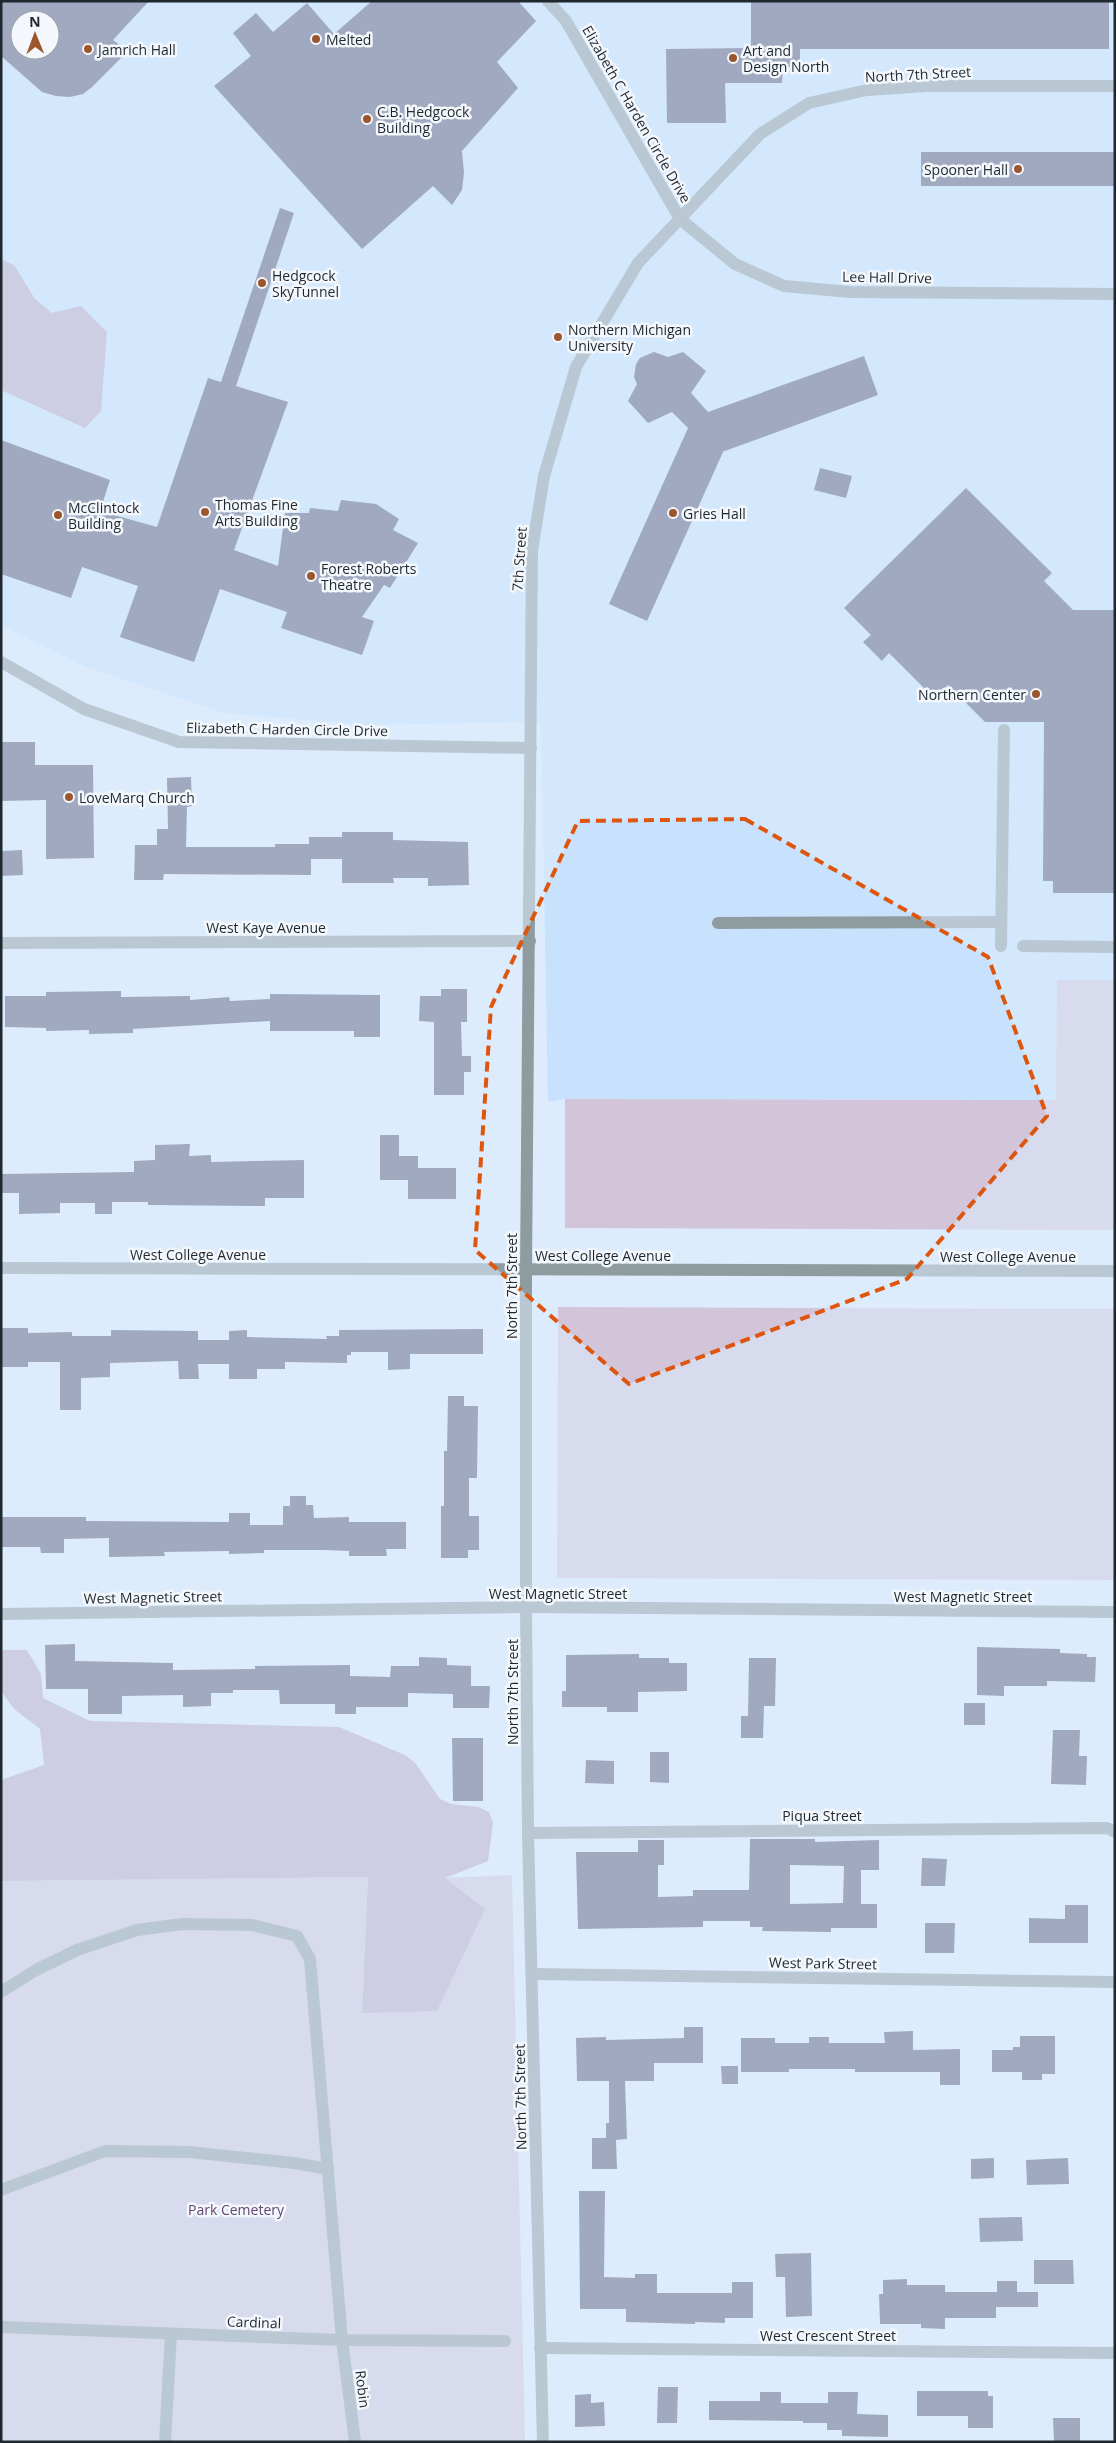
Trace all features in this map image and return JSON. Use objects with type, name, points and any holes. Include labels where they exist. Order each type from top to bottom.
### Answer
[{"type":"street","name":"Elizabeth C Harden Circle Drive","points":[[548,1],[566,21],[680,219]]},
{"type":"street","name":"North 7th Street","points":[[680,219],[760,134],[809,103],[867,90],[926,86],[1115,86]]},
{"type":"street","name":"Lee Hall Drive","points":[[680,219],[735,264],[784,286],[850,292],[1115,294]]},
{"type":"street","name":"7th Street","points":[[530,941],[532,551],[544,476],[576,367],[638,263],[680,219]]},
{"type":"street","name":"Elizabeth C Harden Circle Drive","points":[[1,662],[84,709],[179,742],[531,748]]},
{"type":"street","points":[[1001,946],[1004,730]]},
{"type":"street","points":[[718,923],[1001,922]]},
{"type":"street","name":"North 7th Street","points":[[530,941],[526,1270],[526,1608],[528,1833],[543,2442]]},
{"type":"street","name":"West Kaye Avenue","points":[[1,943],[530,941]]},
{"type":"street","points":[[1023,946],[1115,947]]},
{"type":"street","name":"West College Avenue","points":[[1,1268],[1115,1271]]},
{"type":"street","name":"West Magnetic Street","points":[[1,1614],[526,1608],[1115,1612]]},
{"type":"street","name":"Piqua Street","points":[[528,1833],[1108,1828],[1115,1832]]},
{"type":"street","name":"Robin","points":[[1,1992],[36,1970],[77,1950],[137,1930],[182,1924],[252,1925],[297,1936],[310,1958],[342,2340],[355,2442]]},
{"type":"street","name":"West Park Street","points":[[532,1974],[1115,1982]]},
{"type":"street","points":[[1,2190],[105,2151],[189,2152],[294,2163],[328,2169]]},
{"type":"street","name":"Cardinal","points":[[1,2327],[342,2340],[506,2341]]},
{"type":"street","points":[[165,2442],[171,2334]]},
{"type":"street","name":"West Crescent Street","points":[[540,2348],[1115,2353]]},
{"type":"highlighted area","points":[[745,819],[988,957],[1047,1116],[907,1279],[629,1384],[475,1250],[491,1007],[578,821]]},
{"type":"shaded area","name":"Northern Michigan University","points":[[1,1],[1115,1],[1115,980],[1057,980],[1057,1100],[565,1099],[548,1102],[541,722],[363,725],[224,713],[84,666],[1,625]]},
{"type":"shaded area","points":[[1,259],[14,265],[35,299],[52,313],[81,306],[107,332],[101,411],[85,428],[1,390]]},
{"type":"shaded area","points":[[1,1650],[27,1650],[41,1674],[43,1698],[90,1721],[339,1727],[405,1755],[416,1764],[440,1799],[451,1804],[478,1807],[489,1812],[493,1823],[488,1861],[445,1878],[485,1909],[437,2011],[362,2013],[368,1877],[1,1881],[1,1780],[44,1765],[40,1729],[14,1709],[1,1691]]},
{"type":"green space","points":[[1057,980],[1115,980],[1115,1230],[565,1228],[565,1099],[1056,1100]]},
{"type":"green space","points":[[558,1307],[1115,1309],[1115,1580],[557,1578]]},
{"type":"green space","name":"Park Cemetery","points":[[512,1875],[525,2442],[1,2442],[1,1881],[368,1877],[362,2012],[445,1878]]},
{"type":"building","name":"Jamrich Hall","points":[[1,1],[149,1],[113,40],[128,51],[92,87],[83,94],[70,97],[42,92],[1,56]]},
{"type":"building","name":"C.B. Hedgcock Building","points":[[372,1],[518,1],[536,21],[497,62],[518,88],[462,151],[464,173],[462,190],[452,205],[433,186],[362,249],[214,86],[251,56],[233,33],[256,13],[273,32],[307,3],[334,34]]},
{"type":"building","name":"Art and Design North","points":[[751,1],[1109,1],[1109,49],[800,49],[800,67],[783,67],[782,83],[725,83],[726,123],[667,123],[666,49],[751,48]]},
{"type":"building","name":"Spooner Hall","points":[[921,152],[1115,152],[1115,186],[921,186]]},
{"type":"building","points":[[280,208],[294,213],[236,386],[288,402],[234,550],[278,566],[285,513],[309,513],[310,508],[338,511],[341,500],[376,504],[399,519],[393,530],[418,543],[390,588],[384,585],[362,617],[374,621],[362,655],[281,628],[287,612],[220,589],[194,662],[120,637],[138,586],[82,567],[71,598],[1,574],[1,440],[110,480],[100,511],[157,527],[208,378],[221,382]]},
{"type":"building","name":"Gries Hall","points":[[654,352],[668,357],[683,352],[706,371],[691,393],[708,412],[864,356],[878,395],[722,452],[647,621],[609,604],[688,428],[672,412],[648,423],[628,401],[637,384],[634,377],[636,364],[640,358]]},
{"type":"building","points":[[820,468],[852,476],[846,498],[814,490]]},
{"type":"building","name":"Northern Center","points":[[966,488],[1052,573],[1044,581],[1073,610],[1115,610],[1115,893],[1053,893],[1053,881],[1043,881],[1044,722],[985,722],[948,685],[935,699],[889,653],[882,661],[863,642],[871,635],[844,608]]},
{"type":"building","name":"LoveMarq Church","points":[[1,742],[35,742],[35,765],[93,765],[94,858],[46,859],[46,800],[1,801]]},
{"type":"building","points":[[191,777],[192,806],[187,807],[186,847],[275,847],[275,844],[309,844],[309,837],[342,837],[342,832],[393,832],[393,840],[468,842],[469,885],[428,886],[428,878],[393,878],[394,883],[342,883],[342,859],[311,859],[311,875],[164,874],[163,880],[134,880],[135,845],[157,845],[157,829],[168,829],[167,778]]},
{"type":"building","points":[[22,850],[23,875],[1,876],[1,851]]},
{"type":"building","points":[[441,989],[467,989],[467,1022],[461,1022],[462,1056],[471,1056],[471,1072],[464,1072],[464,1095],[434,1095],[434,1022],[419,1021],[420,996],[441,996]]},
{"type":"building","points":[[121,991],[121,997],[190,996],[190,1000],[229,997],[230,1001],[270,999],[270,994],[380,995],[380,1037],[354,1037],[354,1031],[270,1031],[270,1021],[133,1029],[133,1033],[89,1034],[89,1030],[46,1031],[46,1028],[5,1027],[5,996],[46,996],[46,992]]},
{"type":"building","points":[[380,1135],[399,1135],[399,1156],[418,1156],[418,1168],[456,1168],[456,1199],[408,1199],[408,1180],[380,1180]]},
{"type":"building","points":[[190,1144],[189,1156],[211,1155],[211,1162],[304,1160],[304,1198],[265,1198],[265,1206],[148,1205],[148,1202],[112,1202],[112,1214],[95,1214],[95,1203],[60,1203],[60,1213],[19,1214],[19,1193],[1,1193],[1,1174],[134,1172],[134,1161],[155,1160],[155,1145]]},
{"type":"building","points":[[1,1328],[28,1328],[28,1333],[72,1332],[72,1336],[111,1336],[111,1330],[198,1331],[198,1340],[229,1340],[229,1331],[247,1330],[247,1337],[327,1339],[326,1336],[339,1336],[339,1330],[483,1329],[483,1354],[410,1354],[410,1369],[388,1370],[388,1352],[351,1352],[351,1355],[347,1355],[347,1363],[285,1362],[285,1369],[257,1369],[257,1379],[229,1379],[229,1364],[198,1364],[199,1379],[179,1379],[178,1361],[110,1363],[110,1377],[81,1378],[81,1410],[60,1410],[60,1362],[28,1362],[28,1367],[1,1367]]},
{"type":"building","points":[[448,1396],[464,1396],[464,1406],[478,1406],[477,1478],[469,1478],[469,1516],[479,1516],[479,1550],[468,1550],[468,1558],[441,1558],[441,1506],[444,1506],[444,1451],[447,1451]]},
{"type":"building","points":[[290,1496],[306,1496],[306,1505],[313,1505],[314,1518],[349,1517],[349,1522],[406,1522],[406,1549],[386,1549],[387,1556],[349,1556],[349,1551],[264,1550],[264,1553],[229,1554],[229,1551],[164,1552],[165,1556],[109,1557],[109,1538],[64,1539],[64,1553],[41,1553],[40,1547],[1,1547],[1,1517],[86,1517],[86,1521],[229,1522],[229,1513],[250,1513],[250,1525],[283,1525],[283,1506],[290,1506]]},
{"type":"building","points":[[75,1644],[75,1661],[173,1663],[173,1670],[255,1669],[255,1666],[350,1665],[350,1676],[390,1677],[391,1666],[419,1666],[419,1657],[447,1658],[447,1665],[471,1666],[471,1686],[490,1686],[489,1708],[453,1708],[453,1694],[408,1693],[408,1707],[356,1707],[356,1714],[335,1714],[335,1704],[280,1704],[279,1690],[233,1690],[233,1693],[211,1693],[211,1706],[183,1707],[183,1695],[122,1696],[122,1714],[88,1714],[88,1689],[46,1689],[45,1645]]},
{"type":"building","points":[[977,1647],[1060,1649],[1060,1653],[1087,1654],[1087,1657],[1096,1657],[1095,1682],[1047,1681],[1047,1686],[1004,1686],[1004,1696],[977,1695]]},
{"type":"building","points":[[639,1654],[639,1658],[669,1658],[669,1663],[687,1663],[687,1691],[638,1692],[638,1712],[607,1712],[607,1707],[562,1707],[562,1691],[566,1691],[566,1655]]},
{"type":"building","points":[[749,1658],[776,1658],[775,1706],[764,1706],[763,1738],[741,1738],[741,1716],[748,1716]]},
{"type":"building","points":[[964,1703],[985,1703],[985,1725],[964,1725]]},
{"type":"building","points":[[1053,1730],[1080,1730],[1079,1756],[1087,1756],[1086,1785],[1051,1784]]},
{"type":"building","points":[[452,1738],[483,1738],[483,1801],[453,1801]]},
{"type":"building","points":[[650,1752],[669,1752],[669,1783],[650,1782]]},
{"type":"building","points":[[586,1760],[614,1761],[614,1784],[585,1783]]},
{"type":"building","points":[[750,1839],[815,1839],[815,1842],[879,1840],[879,1870],[861,1870],[861,1904],[877,1904],[877,1928],[831,1928],[831,1932],[762,1931],[763,1927],[750,1927],[750,1921],[703,1921],[703,1927],[578,1929],[576,1852],[638,1852],[638,1840],[664,1840],[664,1865],[658,1865],[658,1897],[693,1896],[693,1890],[749,1890]],"holes":[[[790,1865],[844,1866],[843,1903],[790,1904]]]},
{"type":"building","points":[[922,1858],[947,1859],[945,1886],[921,1886]]},
{"type":"building","points":[[1065,1905],[1088,1905],[1088,1943],[1029,1943],[1029,1918],[1065,1919]]},
{"type":"building","points":[[925,1923],[955,1923],[954,1953],[925,1953]]},
{"type":"building","points":[[684,2027],[703,2027],[703,2063],[654,2063],[654,2081],[625,2081],[627,2139],[616,2140],[617,2169],[592,2169],[592,2138],[606,2138],[606,2123],[609,2123],[609,2081],[577,2081],[576,2038],[606,2037],[606,2040],[684,2038]]},
{"type":"building","points":[[913,2031],[913,2050],[960,2049],[960,2085],[940,2085],[940,2072],[855,2072],[855,2069],[789,2069],[789,2072],[741,2072],[741,2038],[775,2038],[775,2043],[809,2043],[809,2037],[829,2037],[829,2043],[885,2043],[884,2032]]},
{"type":"building","points":[[1020,2036],[1055,2036],[1055,2074],[1042,2074],[1042,2080],[1022,2080],[1022,2072],[992,2072],[992,2050],[1013,2050],[1013,2047],[1020,2047]]},
{"type":"building","points":[[721,2066],[738,2066],[738,2084],[722,2084]]},
{"type":"building","points":[[994,2158],[994,2178],[971,2179],[971,2159]]},
{"type":"building","points":[[1068,2158],[1069,2184],[1027,2185],[1026,2160]]},
{"type":"building","points":[[579,2191],[605,2191],[604,2277],[635,2278],[635,2274],[657,2274],[657,2293],[732,2293],[732,2282],[753,2282],[753,2318],[725,2318],[725,2323],[695,2322],[695,2324],[626,2322],[626,2309],[580,2309]]},
{"type":"building","points":[[1022,2217],[1023,2241],[980,2242],[979,2218]]},
{"type":"building","points":[[811,2253],[812,2316],[786,2317],[785,2277],[776,2277],[775,2254]]},
{"type":"building","points":[[1034,2260],[1073,2260],[1074,2284],[1034,2284]]},
{"type":"building","points":[[907,2279],[907,2285],[945,2285],[945,2292],[997,2292],[997,2281],[1017,2281],[1017,2292],[1038,2292],[1038,2307],[996,2307],[996,2318],[945,2318],[945,2329],[921,2328],[921,2324],[880,2324],[879,2294],[883,2294],[883,2280]]},
{"type":"building","points":[[658,2387],[678,2387],[677,2423],[657,2423]]},
{"type":"building","points":[[917,2391],[988,2391],[988,2396],[993,2396],[993,2428],[968,2428],[968,2416],[917,2416]]},
{"type":"building","points":[[760,2392],[781,2392],[781,2403],[828,2403],[828,2392],[858,2392],[857,2414],[888,2415],[888,2437],[842,2436],[842,2430],[827,2430],[827,2423],[709,2420],[709,2401],[760,2401]]},
{"type":"building","points":[[591,2394],[591,2403],[604,2402],[605,2426],[575,2427],[575,2395]]},
{"type":"building","points":[[1053,2418],[1080,2418],[1080,2442],[1054,2442]]},
{"type":"place","name":"Melted","points":[[316,39]]},
{"type":"place","name":"Jamrich Hall","points":[[88,49]]},
{"type":"place","name":"Art and Design North","points":[[733,58]]},
{"type":"place","name":"C.B. Hedgcock Building","points":[[367,119]]},
{"type":"place","name":"Spooner Hall","points":[[1018,169]]},
{"type":"place","name":"Hedgcock SkyTunnel","points":[[262,283]]},
{"type":"place","name":"Northern Michigan University","points":[[558,337]]},
{"type":"place","name":"Thomas Fine Arts Building","points":[[205,512]]},
{"type":"place","name":"Gries Hall","points":[[673,513]]},
{"type":"place","name":"McClintock Building","points":[[58,515]]},
{"type":"place","name":"Forest Roberts Theatre","points":[[311,576]]},
{"type":"place","name":"Northern Center","points":[[1036,694]]},
{"type":"place","name":"LoveMarq Church","points":[[69,797]]}]
